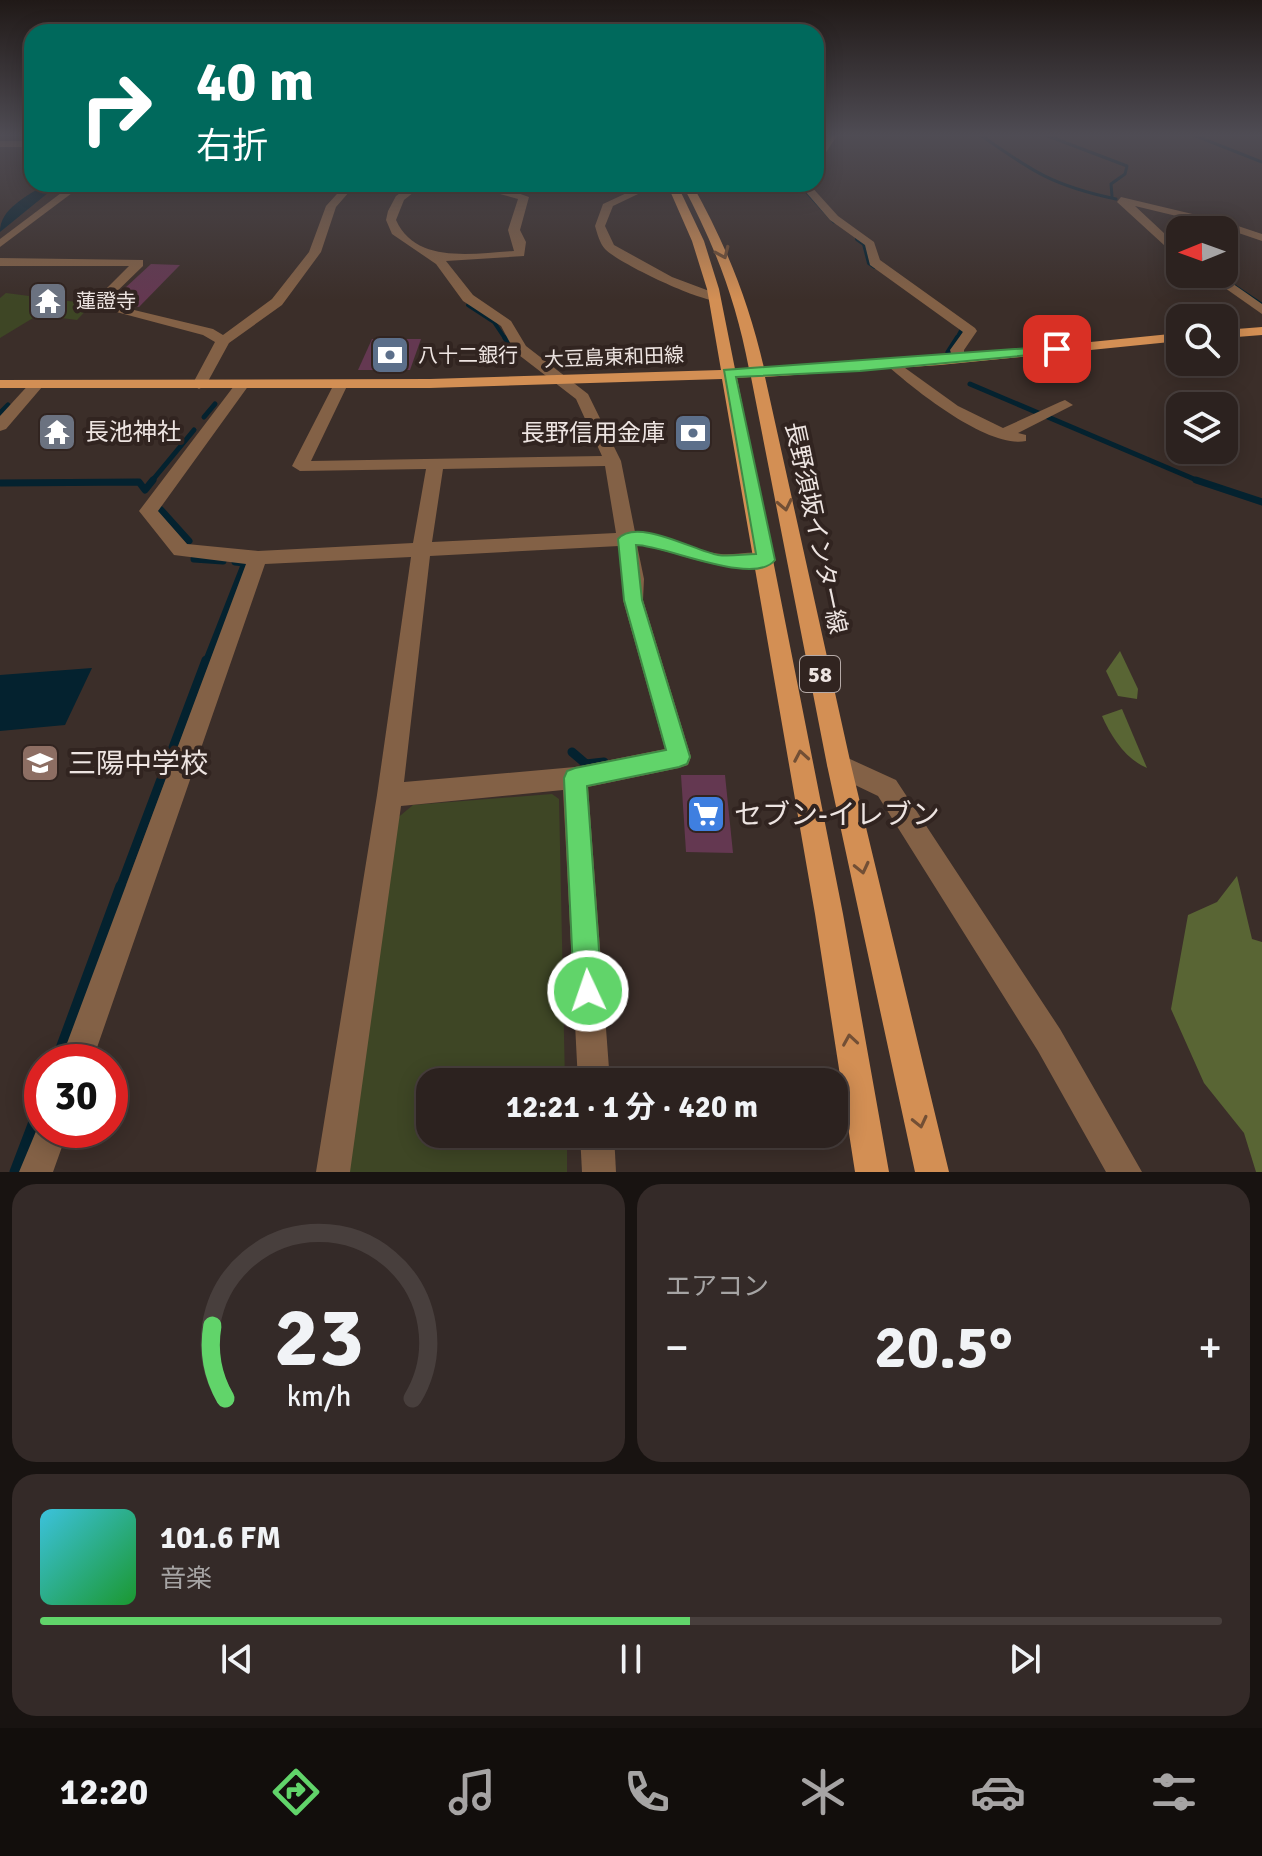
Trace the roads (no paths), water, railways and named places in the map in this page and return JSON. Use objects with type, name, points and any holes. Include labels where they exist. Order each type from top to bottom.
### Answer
[{"type":"main road","name":"58","points":[[676,192],[698,241],[715,298],[766,560],[872,1172]]},
{"type":"main road","name":"長野須坂インター線","points":[[691,192],[719,243],[736,284],[839,765],[932,1172]]},
{"type":"main road","points":[[1238,333],[1262,331]]},
{"type":"main road","name":"大豆島東和田線","points":[[0,384],[242,385],[563,380],[894,364],[1166,338]]},
{"type":"street","points":[[0,244],[68,192]]},
{"type":"street","points":[[199,385],[223,341],[277,302],[315,252],[331,206],[344,192]]},
{"type":"street","points":[[390,795],[575,778],[679,757],[633,600],[613,461],[583,397],[520,349],[506,324],[468,298],[435,258],[396,232],[391,220],[400,198],[408,192]]},
{"type":"street","points":[[435,258],[520,254],[520,242],[514,230],[524,197],[504,192]]},
{"type":"street","points":[[636,192],[608,204],[600,226],[609,247],[668,280],[715,298]]},
{"type":"street","points":[[811,192],[834,218],[870,244],[874,262],[970,331],[957,350],[959,359]]},
{"type":"street","points":[[1166,241],[1121,200],[1192,216]]},
{"type":"street","points":[[1238,230],[1262,238]]},
{"type":"street","points":[[0,262],[139,263],[96,305],[208,332],[223,341]]},
{"type":"street","points":[[1231,288],[1262,310]]},
{"type":"street","points":[[894,364],[917,385],[1002,434],[1020,438]]},
{"type":"street","points":[[0,426],[37,384]]},
{"type":"street","points":[[341,384],[300,466],[613,461]]},
{"type":"street","points":[[242,385],[148,511],[181,550],[258,558],[652,539],[718,561],[766,560]]},
{"type":"street","points":[[1002,434],[1065,405]]},
{"type":"street","points":[[333,1172],[390,795],[411,614],[435,464]]},
{"type":"street","points":[[82,1044],[258,558]]},
{"type":"street","points":[[839,765],[887,788],[1049,1040],[1125,1172]]},
{"type":"street","points":[[575,778],[593,1068]]},
{"type":"street","points":[[36,1172],[45,1148]]},
{"type":"street","points":[[598,1148],[599,1172]]},
{"type":"water","points":[[92,668],[65,725],[0,731],[0,675]]},
{"type":"waterway","points":[[1083,191],[1116,199]]},
{"type":"waterway","points":[[1112,191],[1112,196]]},
{"type":"waterway","points":[[0,228],[13,212],[42,192]]},
{"type":"waterway","points":[[806,192],[834,222]]},
{"type":"waterway","points":[[857,239],[864,244],[869,263],[875,267]]},
{"type":"waterway","points":[[1237,288],[1262,305]]},
{"type":"waterway","points":[[468,305],[494,322],[506,340]]},
{"type":"waterway","points":[[956,340],[962,329],[957,325]]},
{"type":"waterway","points":[[505,338],[512,348]]},
{"type":"waterway","points":[[948,352],[957,338]]},
{"type":"waterway","points":[[970,384],[1197,480]]},
{"type":"waterway","points":[[204,417],[215,404]]},
{"type":"waterway","points":[[0,413],[8,405]]},
{"type":"waterway","points":[[151,482],[194,430]]},
{"type":"waterway","points":[[139,482],[145,490],[153,480]]},
{"type":"waterway","points":[[1197,480],[1262,502]]},
{"type":"waterway","points":[[124,482],[139,482]]},
{"type":"waterway","points":[[0,483],[139,482]]},
{"type":"waterway","points":[[161,510],[189,541]]},
{"type":"waterway","points":[[194,559],[223,561]]},
{"type":"waterway","points":[[206,662],[243,568],[244,563],[235,562]]},
{"type":"waterway","points":[[120,888],[206,660]]},
{"type":"waterway","points":[[572,752],[586,764],[604,762]]},
{"type":"waterway","points":[[63,1044],[121,886]]},
{"type":"waterway","points":[[15,1172],[24,1148]]},
{"type":"place","name":"蓮證寺","points":[[48,301]]},
{"type":"place","name":"八十二銀行","points":[[390,355]]},
{"type":"place","name":"長池神社","points":[[57,432]]},
{"type":"place","name":"長野信用金庫","points":[[693,433]]},
{"type":"place","name":"三陽中学校","points":[[40,763]]},
{"type":"place","name":"セブン-イレブン","points":[[706,814]]}]
